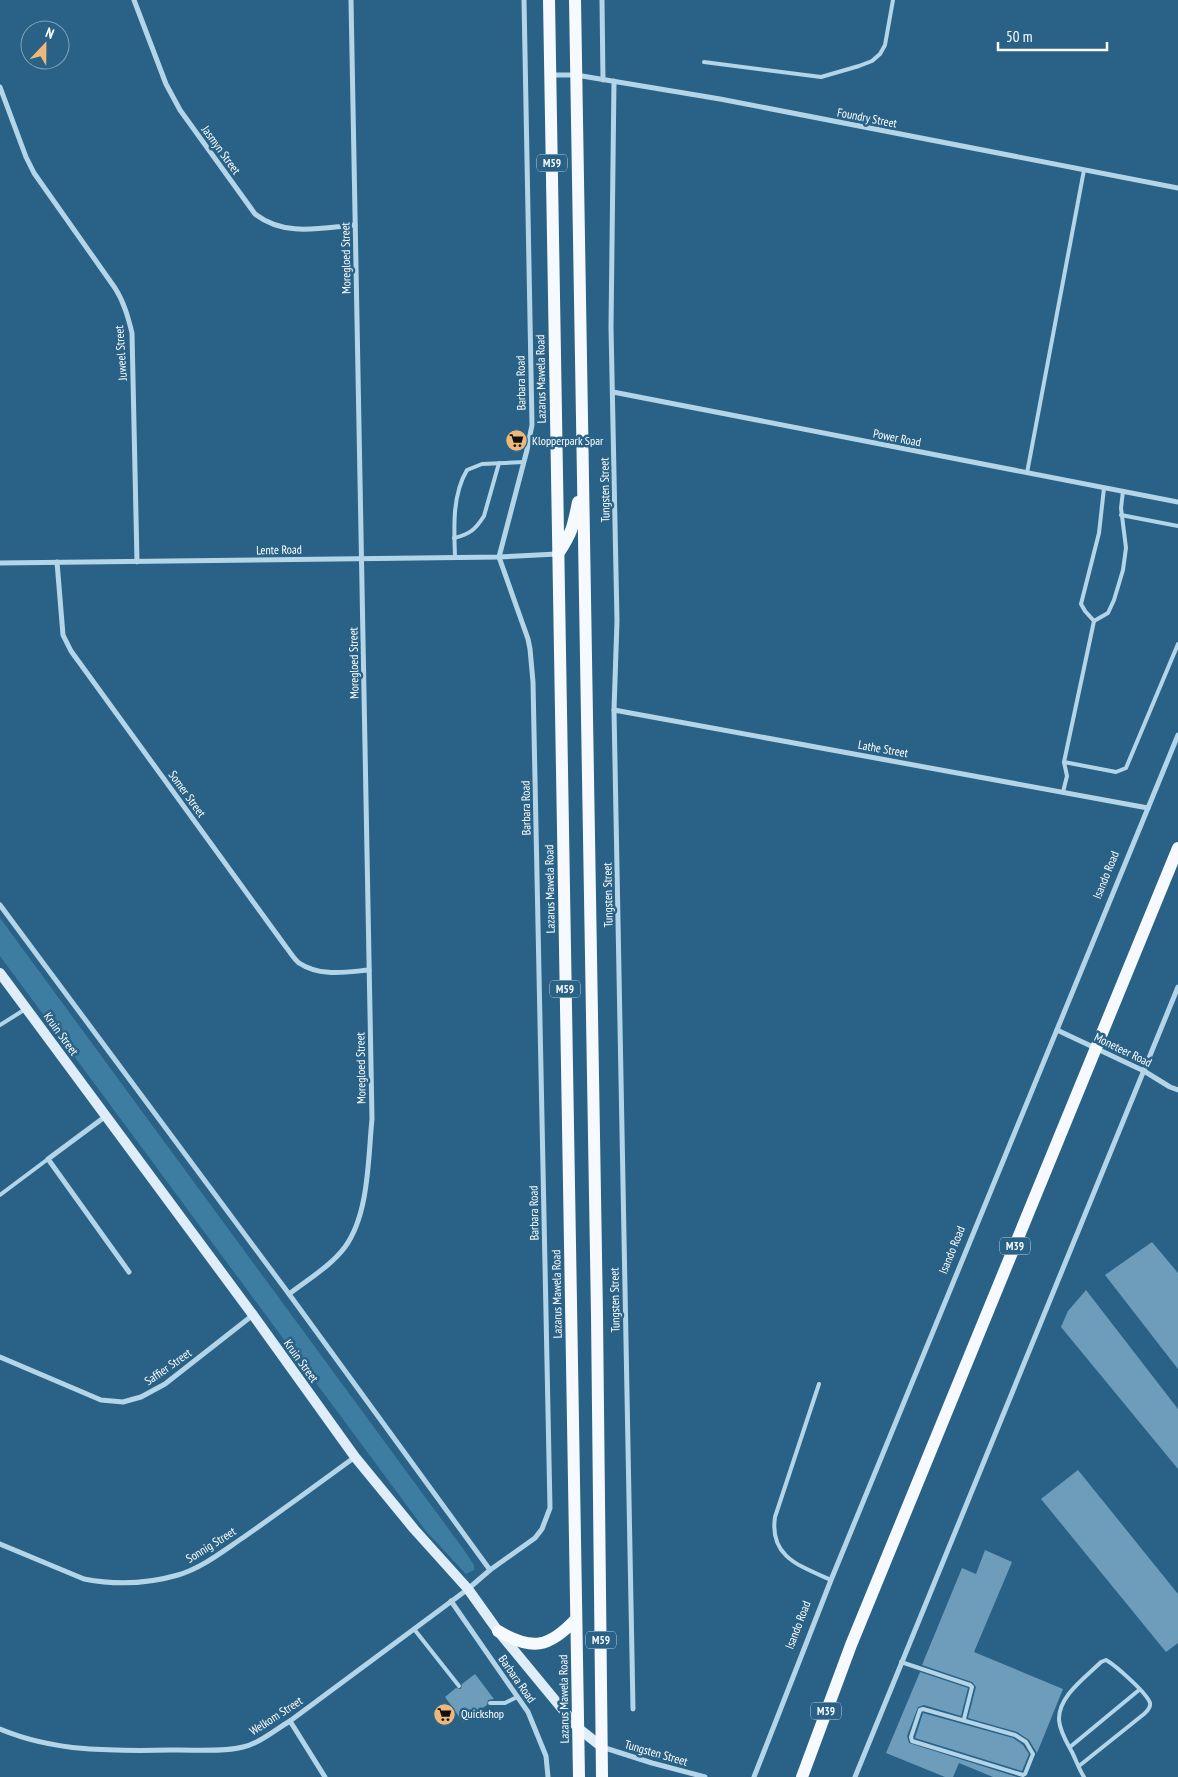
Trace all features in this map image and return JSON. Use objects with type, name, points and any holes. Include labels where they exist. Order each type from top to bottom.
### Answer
[{"type":"main road","name":"Lazarus Mawela Road","points":[[549,0],[579,1777]]},
{"type":"main road","name":"M59","points":[[575,0],[600,1504],[602,1777]]},
{"type":"main road","points":[[558,554],[569,537],[573,526],[583,470]]},
{"type":"main road","name":"M39","points":[[802,1777],[851,1645],[1178,848]]},
{"type":"main road","name":"Kruin Street","points":[[0,973],[355,1457],[414,1529],[468,1589],[498,1631],[578,1728],[602,1746]]},
{"type":"main road","points":[[498,1631],[520,1642],[530,1645],[539,1644],[562,1634],[576,1619]]},
{"type":"street","name":"Jasmyn Street","points":[[134,0],[166,84],[180,110],[255,214],[281,228],[303,229],[355,225]]},
{"type":"street","name":"Moregloed Street","points":[[289,1294],[334,1259],[345,1247],[356,1227],[362,1209],[372,1119],[351,0]]},
{"type":"street","name":"Barbara Road","points":[[468,1589],[490,1570],[536,1538],[550,1508],[533,682],[528,639],[499,557],[530,436],[532,414],[524,0]]},
{"type":"street","points":[[602,0],[603,80]]},
{"type":"street","name":"Foundry Street","points":[[550,75],[576,75],[720,99],[1178,188]]},
{"type":"street","name":"Tungsten Street","points":[[614,81],[611,317],[617,621],[614,710],[633,1709]]},
{"type":"street","name":"Juweel Street","points":[[0,87],[26,158],[34,173],[120,295],[130,323],[132,333],[137,562]]},
{"type":"street","name":"Power Road","points":[[613,392],[1178,502]]},
{"type":"street","name":"Lente Road","points":[[0,563],[499,557],[558,554]]},
{"type":"street","name":"Somer Street","points":[[57,562],[63,635],[71,651],[286,948],[299,963],[321,972],[369,970]]},
{"type":"street","name":"Lathe Street","points":[[614,710],[1148,808]]},
{"type":"street","name":"Isando Road","points":[[754,1777],[831,1580],[1178,735]]},
{"type":"street","points":[[0,905],[289,1294],[490,1570]]},
{"type":"street","points":[[854,1777],[1178,987]]},
{"type":"street","name":"Moneteer Road","points":[[1057,1030],[1096,1047],[1178,1090]]},
{"type":"street","points":[[106,1116],[48,1159],[129,1272]]},
{"type":"street","name":"Saffier Street","points":[[0,1357],[101,1400],[123,1402],[141,1397],[165,1384],[253,1316]]},
{"type":"street","name":"Sonnig Street","points":[[0,1544],[84,1579],[130,1583],[168,1578],[191,1570],[210,1560],[286,1508],[355,1457]]},
{"type":"street","name":"Welkom Street","points":[[0,1730],[33,1741],[61,1747],[112,1751],[225,1750],[245,1746],[290,1721],[468,1589]]},
{"type":"street","name":"Barbara Road","points":[[451,1601],[528,1712],[546,1756],[548,1777]]},
{"type":"street","points":[[290,1721],[324,1777]]},
{"type":"street","name":"Tungsten Street","points":[[602,1746],[652,1763],[705,1777]]},
{"type":"lane","points":[[704,62],[821,77],[859,66],[872,61],[880,54],[885,45],[893,0]]},
{"type":"lane","points":[[1027,473],[1084,170]]},
{"type":"lane","points":[[455,557],[456,499],[459,485],[466,470],[482,464],[524,462]]},
{"type":"lane","points":[[454,538],[467,535],[480,523],[484,516],[499,463]]},
{"type":"lane","points":[[1094,621],[1084,611],[1081,604],[1099,533],[1104,488]]},
{"type":"lane","points":[[1063,792],[1066,776],[1064,762],[1094,621],[1108,613],[1124,570],[1126,548],[1121,515],[1123,492]]},
{"type":"lane","points":[[1121,515],[1178,526]]},
{"type":"lane","points":[[1064,762],[1116,772],[1126,768],[1178,644]]},
{"type":"lane","points":[[0,1025],[26,1008]]},
{"type":"lane","points":[[0,1195],[48,1159]]},
{"type":"lane","points":[[819,1384],[775,1517],[773,1530],[776,1542],[786,1556],[801,1566],[831,1580]]},
{"type":"lane","points":[[414,1629],[459,1686]]},
{"type":"lane","points":[[1079,1766],[1144,1714],[1150,1707],[1150,1704],[1139,1690],[1120,1669],[1106,1660],[1064,1700],[1059,1720],[1062,1733],[1084,1777]]},
{"type":"lane","points":[[901,1662],[970,1685],[972,1687],[971,1693],[964,1719]]},
{"type":"lane","points":[[1070,1747],[1139,1690]]},
{"type":"lane","points":[[490,1703],[501,1704],[517,1697]]},
{"type":"lane","points":[[927,1709],[964,1719],[1011,1733],[1026,1742],[1032,1754],[1025,1774],[1022,1775],[912,1741],[920,1710],[927,1709]]},
{"type":"shaded area","points":[[0,918],[464,1550],[474,1565],[474,1570],[466,1574],[425,1530],[0,956]]},
{"type":"building","points":[[1152,1242],[1178,1273],[1178,1369],[1105,1275]]},
{"type":"building","points":[[1086,1290],[1178,1409],[1178,1469],[1061,1327],[1068,1311]]},
{"type":"building","points":[[1078,1470],[1178,1594],[1178,1643],[1166,1652],[1041,1499]]},
{"type":"building","points":[[985,1550],[1012,1562],[974,1652],[1063,1689],[1037,1753],[1029,1740],[1017,1732],[968,1718],[976,1687],[972,1682],[922,1665],[962,1568],[976,1574]]},
{"type":"building","points":[[920,1672],[968,1688],[961,1716],[924,1705],[918,1707],[907,1736],[909,1743],[1017,1777],[993,1777],[959,1763],[953,1777],[945,1777],[886,1753]]},
{"type":"building","points":[[475,1674],[494,1699],[488,1700],[487,1705],[463,1722],[445,1697],[456,1688],[461,1689],[462,1684]]},
{"type":"building","points":[[923,1713],[1013,1738],[1023,1745],[1029,1754],[1022,1771],[915,1738]]},
{"type":"place","name":"Klopperpark Spar","points":[[516,441]]},
{"type":"place","name":"Quickshop","points":[[445,1714]]}]
